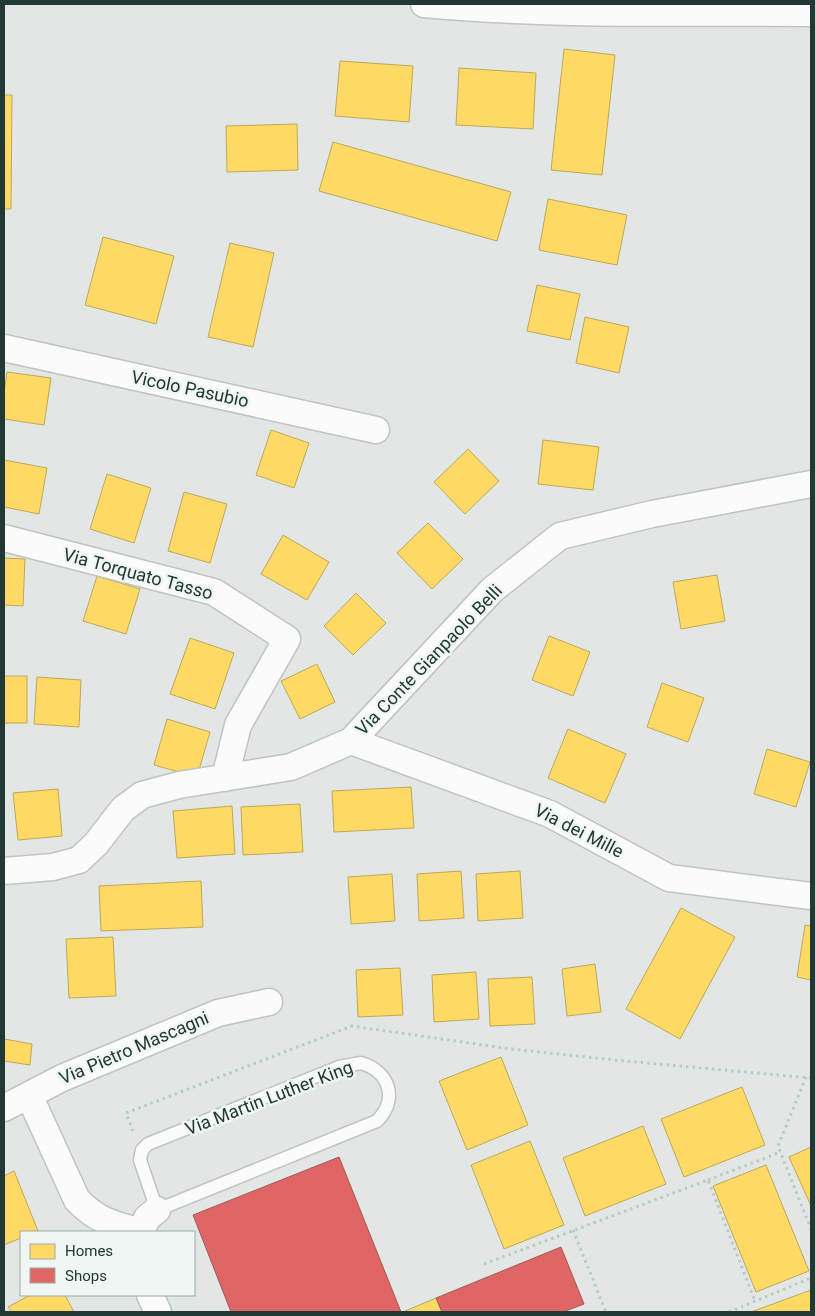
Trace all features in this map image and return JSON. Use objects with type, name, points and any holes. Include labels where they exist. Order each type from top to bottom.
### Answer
[{"type":"street","points":[[424,4],[477,9],[579,8],[811,13]]},
{"type":"street","name":"Vicolo Pasubio","points":[[4,348],[376,430]]},
{"type":"street","name":"Via Conte Gianpaolo Belli","points":[[4,871],[53,867],[79,860],[96,844],[123,809],[142,795],[179,786],[291,766],[351,741],[492,590],[560,536],[652,514],[811,484]]},
{"type":"street","name":"Via Torquato Tasso","points":[[4,538],[214,592],[287,639],[238,725],[225,778]]},
{"type":"street","name":"Via dei Mille","points":[[351,741],[550,814],[669,878],[811,896]]},
{"type":"street","name":"Via Pietro Mascagni","points":[[4,1108],[62,1078],[218,1013],[269,1002]]},
{"type":"street","points":[[29,1095],[76,1200],[90,1213],[103,1221],[137,1231]]},
{"type":"street","points":[[140,1231],[147,1218],[157,1210]]},
{"type":"street","points":[[150,1296],[158,1312]]},
{"type":"lane","name":"Via Martin Luther King","points":[[361,1063],[369,1065],[382,1075],[387,1084],[389,1100],[383,1114],[377,1121],[157,1210],[140,1160],[142,1150],[148,1144],[339,1067],[361,1063]]},
{"type":"path","points":[[131,1136],[135,1134],[126,1113],[352,1026],[521,1050],[811,1078]]},
{"type":"path","points":[[806,1077],[778,1146],[811,1229]]},
{"type":"path","points":[[484,1264],[781,1152]]},
{"type":"path","points":[[708,1180],[755,1301]]},
{"type":"path","points":[[573,1230],[606,1312]]},
{"type":"path","points":[[728,1312],[811,1278]]},
{"type":"building: Homes","points":[[564,49],[615,55],[602,175],[551,170]]},
{"type":"building: Homes","points":[[340,61],[413,66],[409,122],[335,116]]},
{"type":"building: Homes","points":[[459,68],[536,73],[533,129],[456,125]]},
{"type":"building: Homes","points":[[4,95],[12,95],[11,209],[4,209]]},
{"type":"building: Homes","points":[[297,124],[298,170],[227,172],[226,126]]},
{"type":"building: Homes","points":[[333,142],[511,192],[497,241],[319,191]]},
{"type":"building: Homes","points":[[548,199],[627,215],[617,265],[539,250]]},
{"type":"building: Homes","points":[[103,237],[174,256],[156,324],[85,305]]},
{"type":"building: Homes","points":[[230,243],[274,253],[253,347],[208,337]]},
{"type":"building: Homes","points":[[537,285],[580,294],[570,340],[527,331]]},
{"type":"building: Homes","points":[[585,317],[629,327],[619,373],[576,363]]},
{"type":"building: Homes","points":[[7,372],[51,378],[44,425],[4,419],[4,393]]},
{"type":"building: Homes","points":[[271,430],[309,443],[294,488],[256,475]]},
{"type":"building: Homes","points":[[543,440],[599,447],[593,490],[538,484]]},
{"type":"building: Homes","points":[[468,449],[499,481],[465,514],[434,482]]},
{"type":"building: Homes","points":[[4,460],[47,468],[39,514],[4,507]]},
{"type":"building: Homes","points":[[107,474],[151,488],[134,543],[90,529]]},
{"type":"building: Homes","points":[[184,492],[227,504],[210,563],[168,551]]},
{"type":"building: Homes","points":[[428,523],[463,559],[432,589],[397,553]]},
{"type":"building: Homes","points":[[283,535],[329,562],[307,600],[261,574]]},
{"type":"building: Homes","points":[[4,558],[25,559],[23,606],[4,605]]},
{"type":"building: Homes","points":[[717,575],[725,621],[681,629],[673,582]]},
{"type":"building: Homes","points":[[97,576],[140,589],[126,634],[83,621]]},
{"type":"building: Homes","points":[[356,593],[386,623],[353,655],[324,626]]},
{"type":"building: Homes","points":[[549,636],[590,652],[573,696],[532,680]]},
{"type":"building: Homes","points":[[190,638],[234,653],[215,709],[170,694]]},
{"type":"building: Homes","points":[[317,664],[335,702],[300,719],[281,681]]},
{"type":"building: Homes","points":[[4,676],[27,676],[27,723],[4,723]]},
{"type":"building: Homes","points":[[37,677],[81,680],[79,727],[34,724]]},
{"type":"building: Homes","points":[[662,683],[704,698],[688,742],[647,727]]},
{"type":"building: Homes","points":[[167,719],[210,732],[197,777],[154,765]]},
{"type":"building: Homes","points":[[568,729],[626,754],[605,803],[548,778]]},
{"type":"building: Homes","points":[[767,749],[810,762],[796,807],[754,794]]},
{"type":"building: Homes","points":[[411,787],[414,828],[334,832],[332,791]]},
{"type":"building: Homes","points":[[58,789],[62,836],[18,840],[13,793]]},
{"type":"building: Homes","points":[[300,804],[303,852],[243,855],[241,807]]},
{"type":"building: Homes","points":[[232,806],[235,854],[177,858],[173,811]]},
{"type":"building: Homes","points":[[461,871],[464,918],[419,921],[417,874]]},
{"type":"building: Homes","points":[[520,871],[523,918],[478,921],[476,874]]},
{"type":"building: Homes","points":[[392,874],[395,921],[351,924],[348,877]]},
{"type":"building: Homes","points":[[201,881],[203,927],[101,931],[99,886]]},
{"type":"building: Homes","points":[[681,908],[735,937],[680,1039],[626,1009]]},
{"type":"building: Homes","points":[[805,925],[811,926],[811,980],[797,977]]},
{"type":"building: Homes","points":[[113,937],[116,996],[69,998],[66,939]]},
{"type":"building: Homes","points":[[595,964],[601,1012],[567,1016],[562,969]]},
{"type":"building: Homes","points":[[400,968],[403,1015],[358,1017],[356,970]]},
{"type":"building: Homes","points":[[476,972],[479,1019],[434,1022],[432,975]]},
{"type":"building: Homes","points":[[532,977],[535,1024],[490,1026],[488,979]]},
{"type":"building: Homes","points":[[4,1039],[32,1044],[30,1065],[4,1061]]},
{"type":"building: Homes","points":[[501,1057],[528,1125],[467,1150],[439,1081]]},
{"type":"building: Homes","points":[[742,1087],[765,1145],[684,1177],[661,1119]]},
{"type":"building: Homes","points":[[643,1126],[666,1184],[585,1216],[563,1158]]},
{"type":"building: Homes","points":[[530,1141],[564,1225],[504,1249],[471,1165]]},
{"type":"building: Homes","points":[[811,1147],[811,1206],[789,1157]]},
{"type":"building: Homes","points":[[766,1165],[809,1271],[756,1292],[713,1186]]},
{"type":"building: Homes","points":[[14,1171],[38,1231],[20,1231],[20,1238],[4,1245],[4,1176]]},
{"type":"building: Homes","points":[[811,1290],[811,1312],[751,1312]]},
{"type":"building: Homes","points":[[28,1296],[66,1296],[74,1312],[12,1312],[8,1307]]},
{"type":"building: Homes","points":[[436,1298],[442,1312],[403,1312]]},
{"type":"building: Shops","points":[[339,1157],[401,1312],[231,1312],[193,1215]]},
{"type":"building: Shops","points":[[561,1247],[584,1304],[563,1312],[442,1312],[436,1298]]}]
